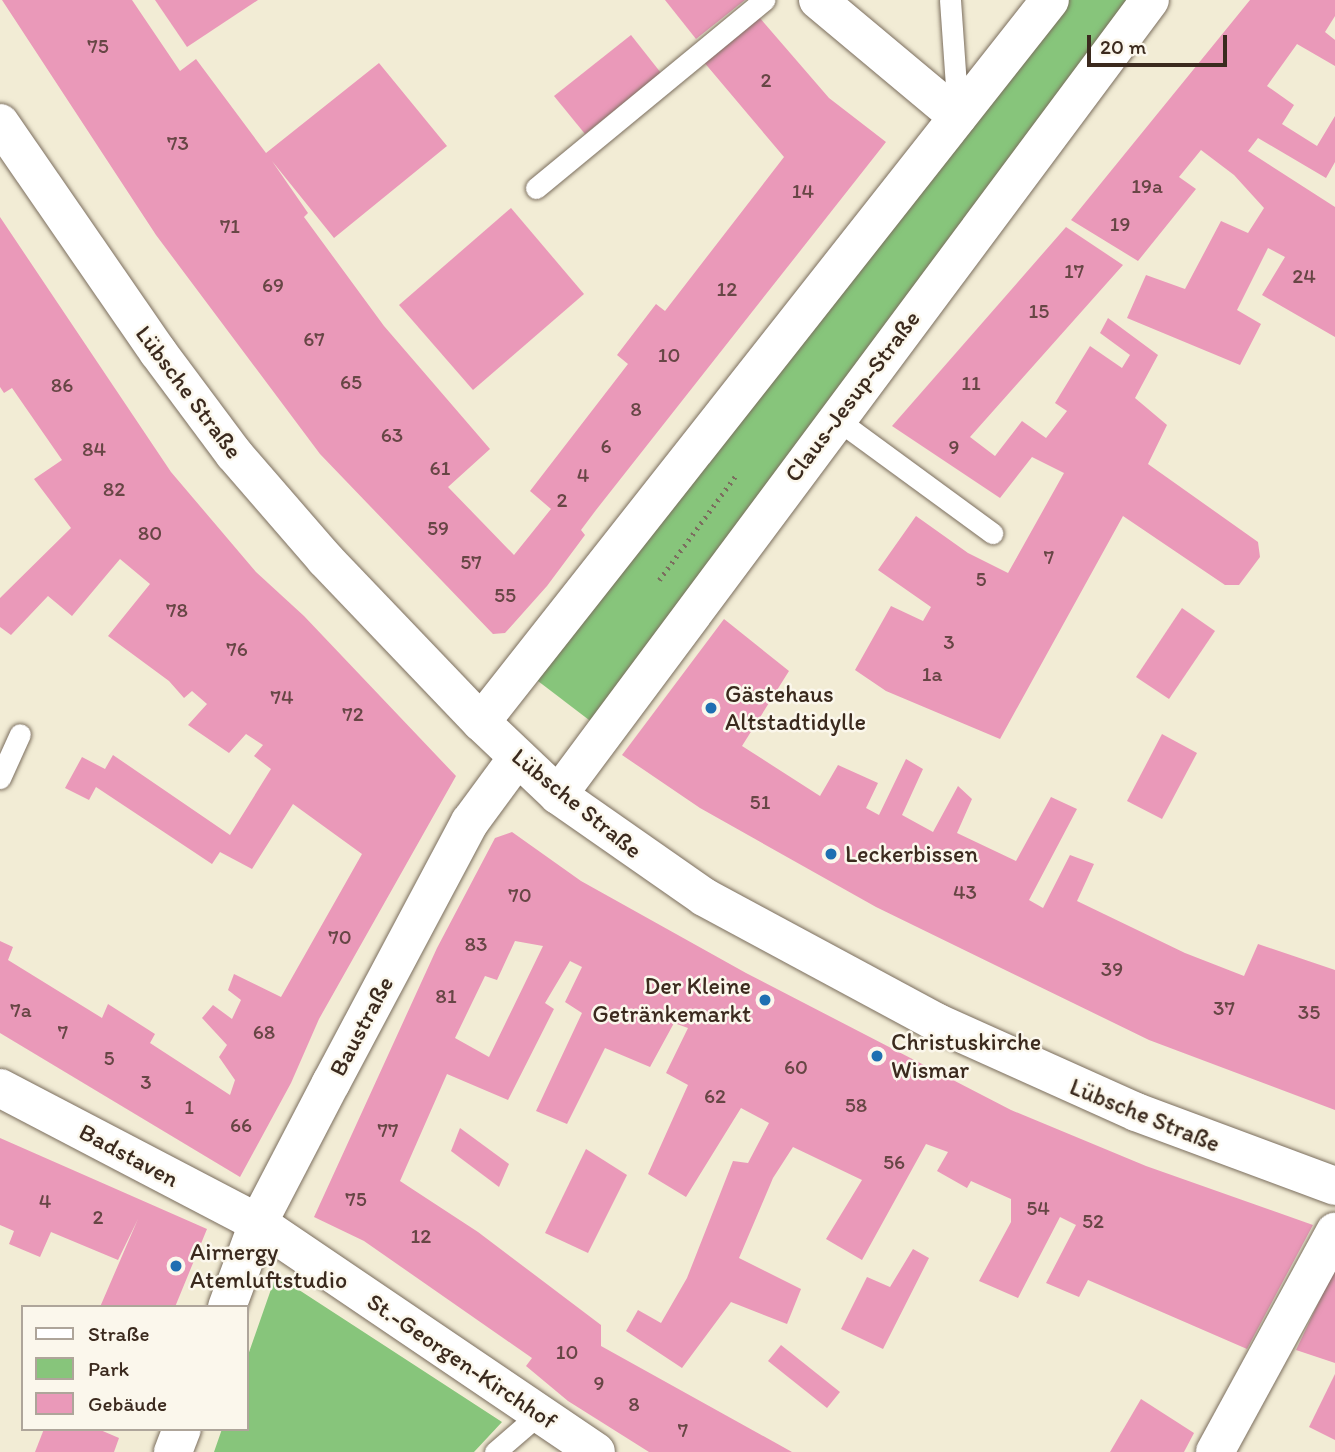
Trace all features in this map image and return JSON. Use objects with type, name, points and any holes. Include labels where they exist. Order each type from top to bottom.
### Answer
[{"type":"street","points":[[818,0],[958,117]]},
{"type":"street","points":[[481,722],[1050,0]]},
{"type":"street","name":"Claus-Jesup-Straße","points":[[558,795],[835,418],[1150,0]]},
{"type":"street","name":"Lübsche Straße","points":[[0,123],[158,352],[234,454],[325,559],[481,722],[558,795],[704,897],[936,1022],[1136,1112],[1335,1186]]},
{"type":"street","name":"Baustraße","points":[[228,1305],[258,1223],[470,822],[517,758]]},
{"type":"street","name":"Badstaven","points":[[0,1088],[258,1223]]},
{"type":"street","name":"St.-Georgen-Kirchhof","points":[[258,1223],[596,1452]]},
{"type":"street","points":[[1215,1452],[1335,1232]]},
{"type":"street","points":[[173,1452],[180,1431]]},
{"type":"lane","points":[[536,188],[764,0]]},
{"type":"lane","points":[[950,0],[958,117]]},
{"type":"lane","points":[[835,418],[992,533]]},
{"type":"lane","points":[[0,778],[20,734]]},
{"type":"lane","points":[[495,1452],[539,1414]]},
{"type":"green space","points":[[1063,0],[1132,0],[593,723],[534,678]]},
{"type":"green space","points":[[276,1275],[502,1422],[474,1452],[214,1452],[221,1431],[248,1431],[248,1355]]},
{"type":"building","points":[[2,0],[132,0],[180,71],[196,59],[266,153],[379,63],[447,146],[334,238],[272,161],[308,213],[304,217],[384,326],[490,449],[448,487],[514,555],[551,509],[530,491],[628,364],[617,355],[656,304],[665,311],[784,157],[703,61],[759,17],[829,98],[886,142],[596,510],[581,530],[585,535],[547,586],[505,633],[493,634],[320,454],[156,235]]},
{"type":"building","points":[[155,0],[258,0],[187,47]]},
{"type":"building","points":[[665,0],[745,0],[696,39]]},
{"type":"building","points":[[1250,0],[1335,0],[1335,16],[1325,32],[1335,40],[1335,66],[1297,44],[1267,86],[1294,105],[1282,124],[1317,146],[1335,116],[1335,162],[1326,178],[1258,138],[1248,151],[1335,207],[1335,337],[1262,295],[1285,257],[1268,248],[1237,310],[1261,324],[1240,365],[1127,318],[1146,275],[1185,289],[1221,221],[1248,233],[1264,208],[1234,175],[1201,150],[1179,177],[1196,189],[1138,261],[1071,220]]},
{"type":"building","points":[[631,35],[661,73],[585,134],[554,96]]},
{"type":"building","points":[[511,208],[584,294],[473,390],[399,305]]},
{"type":"building","points":[[0,217],[171,472],[256,572],[304,616],[456,776],[319,1019],[291,1083],[240,1177],[0,1033],[0,941],[13,947],[8,960],[102,1018],[108,1004],[155,1034],[150,1043],[230,1095],[235,1080],[219,1057],[227,1045],[202,1018],[213,1005],[232,1019],[241,1000],[228,990],[234,974],[281,997],[362,854],[293,804],[252,869],[220,852],[212,864],[96,787],[89,800],[65,788],[82,757],[105,769],[113,755],[230,835],[271,769],[254,756],[263,745],[246,734],[229,753],[188,725],[207,704],[192,691],[184,698],[169,681],[108,636],[150,584],[120,559],[72,616],[48,596],[11,635],[0,627],[0,598],[71,528],[34,479],[62,460],[12,388],[4,393],[0,387]]},
{"type":"building","points":[[1066,227],[1123,265],[970,437],[995,456],[1022,421],[1046,438],[1067,411],[1055,403],[1090,346],[1122,368],[1130,355],[1100,333],[1108,318],[1158,355],[1135,398],[1167,425],[1148,464],[1258,542],[1260,557],[1239,585],[1225,585],[1123,516],[1000,739],[886,691],[855,670],[891,606],[923,621],[931,607],[878,570],[916,516],[968,553],[1008,573],[1064,473],[1032,457],[1000,498],[892,426]]},
{"type":"building","points":[[1182,608],[1215,631],[1169,699],[1136,677]]},
{"type":"building","points":[[724,619],[789,671],[742,746],[820,796],[838,765],[878,783],[866,808],[879,815],[906,759],[923,769],[902,815],[933,832],[958,786],[972,799],[957,833],[1016,861],[1051,797],[1077,809],[1029,900],[1043,908],[1070,855],[1094,864],[1077,901],[1185,953],[1244,976],[1258,944],[1335,970],[1335,1110],[1149,1040],[876,907],[700,808],[622,755]]},
{"type":"building","points":[[1162,734],[1197,753],[1162,819],[1127,801]]},
{"type":"building","points":[[512,832],[581,881],[746,973],[1011,1110],[1146,1166],[1313,1225],[1247,1349],[1088,1280],[1079,1297],[1046,1283],[1076,1225],[1060,1217],[1018,1298],[979,1281],[1011,1222],[1011,1199],[971,1181],[967,1188],[937,1171],[948,1152],[926,1144],[862,1260],[826,1239],[862,1180],[793,1147],[773,1178],[739,1258],[801,1289],[787,1324],[731,1302],[682,1368],[626,1331],[638,1310],[661,1323],[687,1278],[733,1161],[748,1163],[769,1123],[741,1108],[686,1197],[648,1174],[688,1085],[666,1073],[688,1028],[674,1023],[650,1067],[605,1048],[567,1124],[536,1111],[582,1013],[565,1002],[582,967],[570,961],[545,1003],[554,1009],[508,1100],[447,1074],[400,1181],[478,1232],[601,1325],[601,1346],[792,1452],[649,1452],[568,1401],[526,1366],[532,1358],[364,1241],[314,1217],[437,948],[495,838]],"holes":[[[515,941],[543,946],[489,1057],[455,1038],[485,976],[497,980]]]},
{"type":"building","points":[[460,1128],[509,1164],[499,1187],[451,1151]]},
{"type":"building","points":[[0,1138],[207,1229],[176,1305],[101,1305],[138,1219],[118,1260],[51,1232],[40,1257],[9,1244],[14,1231],[0,1225]]},
{"type":"building","points":[[586,1149],[627,1175],[588,1253],[545,1233]]},
{"type":"building","points":[[913,1249],[929,1258],[883,1349],[841,1329],[867,1277],[890,1287]]},
{"type":"building","points":[[1335,1268],[1335,1363],[1296,1350]]},
{"type":"building","points":[[781,1345],[840,1392],[827,1408],[768,1361]]},
{"type":"building","points":[[1335,1374],[1335,1440],[1309,1427]]},
{"type":"building","points":[[1141,1399],[1194,1433],[1184,1452],[1110,1452]]},
{"type":"building","points":[[43,1431],[103,1431],[119,1438],[114,1452],[35,1452]]},
{"type":"place","name":"Gästehaus Altstadtidylle","points":[[711,708]]},
{"type":"place","name":"Leckerbissen","points":[[831,854]]},
{"type":"place","name":"Der Kleine Getränkemarkt","points":[[765,1000]]},
{"type":"place","name":"Christuskirche Wismar","points":[[877,1056]]},
{"type":"place","name":"Airnergy Atemluftstudio","points":[[176,1266]]}]
